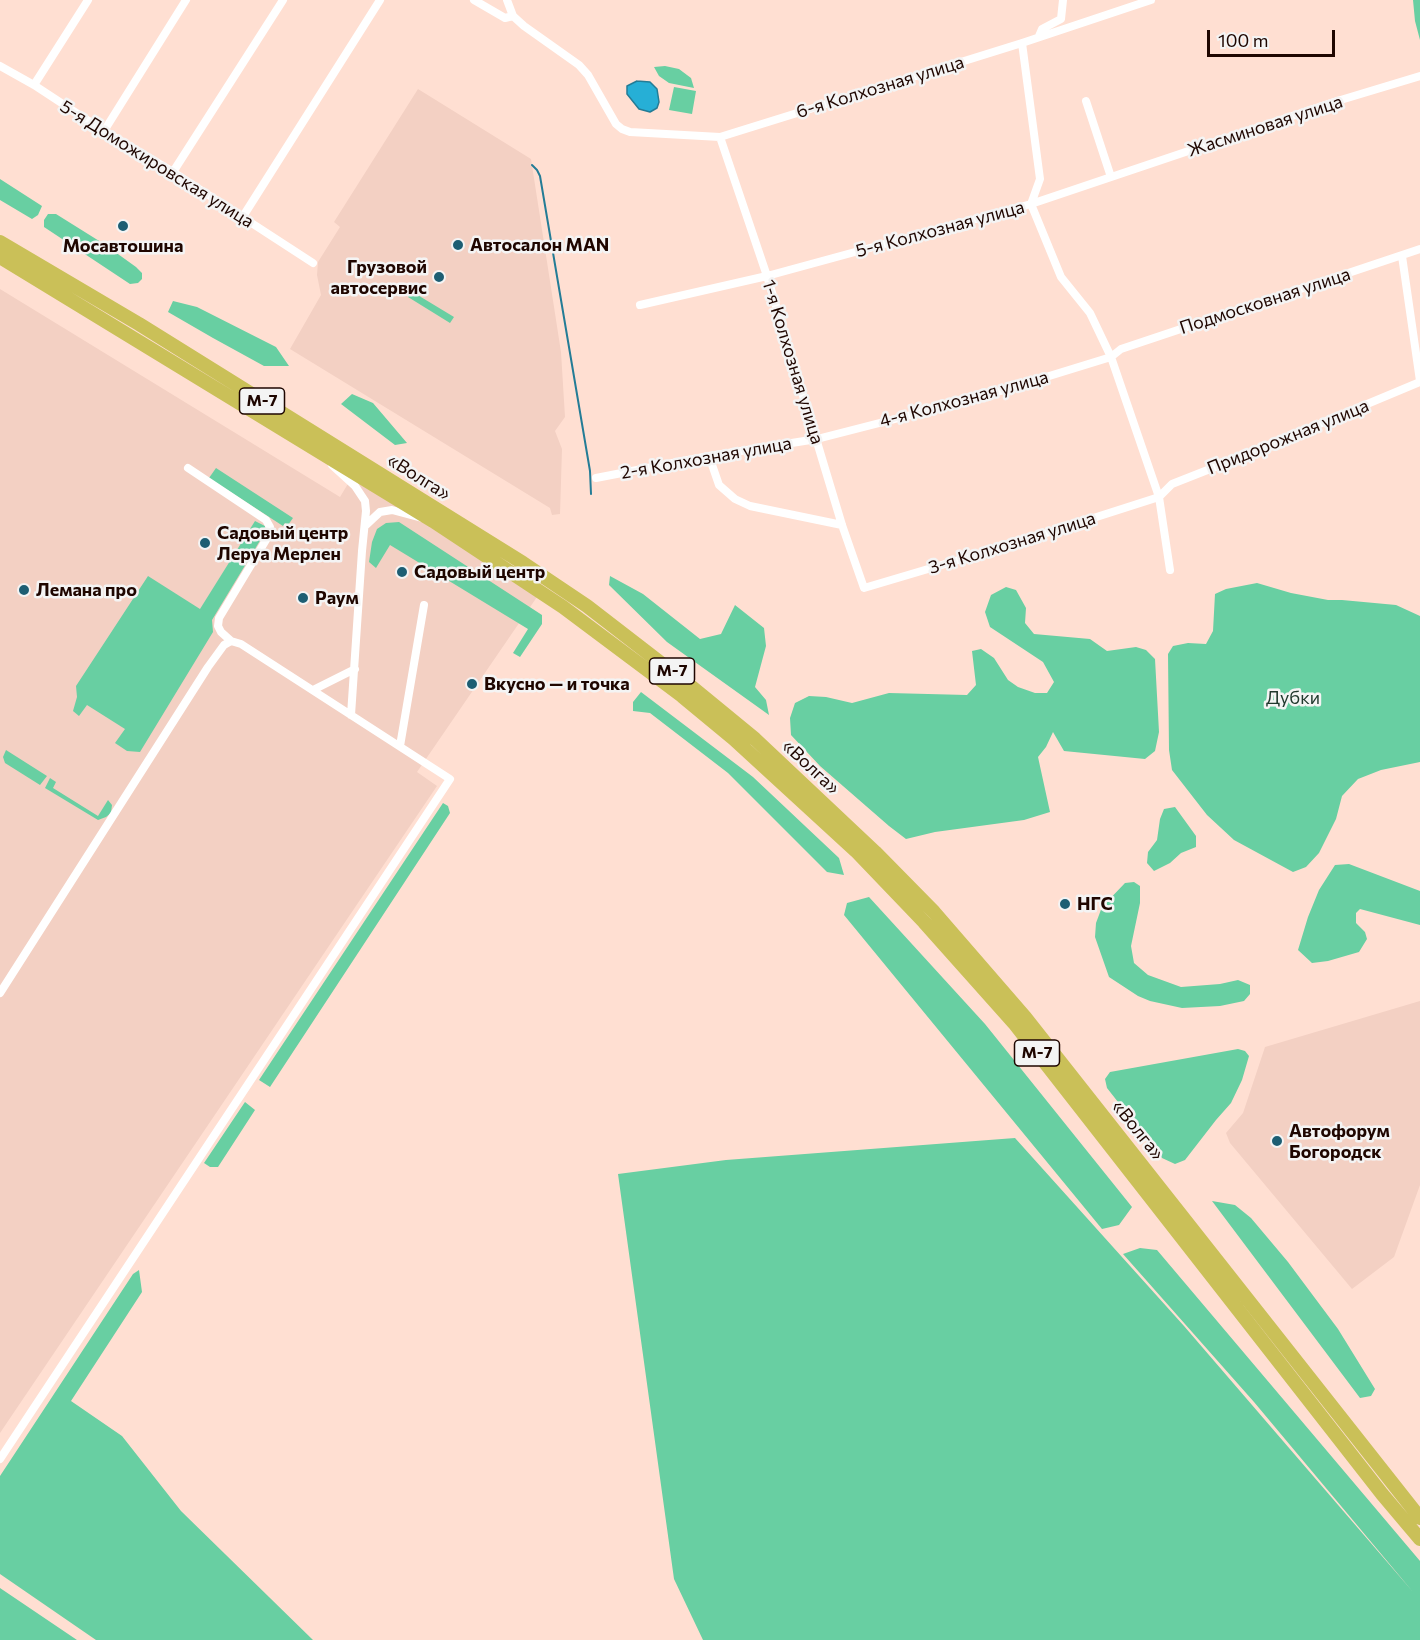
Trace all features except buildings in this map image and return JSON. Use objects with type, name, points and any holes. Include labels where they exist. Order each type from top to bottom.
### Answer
[{"type":"highway","name":"«Волга»","points":[[0,242],[139,324],[523,563],[587,606],[755,739],[875,852],[956,937],[1025,1017],[1420,1518]]},
{"type":"highway","name":"«Волга»","points":[[0,257],[433,521],[563,606],[734,739],[856,851],[932,930],[1021,1032],[1382,1494],[1420,1539]]},
{"type":"street","points":[[34,85],[88,0]]},
{"type":"street","points":[[104,131],[186,0]]},
{"type":"street","points":[[173,172],[282,0]]},
{"type":"street","points":[[243,218],[380,0]]},
{"type":"street","points":[[474,0],[505,18],[513,16],[507,0]]},
{"type":"street","points":[[1039,36],[1042,30],[1060,19],[1063,0]]},
{"type":"street","points":[[1039,36],[1151,0]]},
{"type":"street","name":"6-я Колхозная улица","points":[[513,16],[579,65],[588,75],[616,124],[622,129],[630,132],[720,136],[1039,36]]},
{"type":"street","points":[[1022,43],[1040,179],[1031,204],[1062,277],[1090,313],[1111,357],[1159,497],[1170,570]]},
{"type":"street","name":"5-я Доможировская улица","points":[[0,66],[173,172],[313,263]]},
{"type":"street","name":"Жасминовая улица","points":[[1111,177],[1334,102],[1420,76]]},
{"type":"street","points":[[1086,101],[1111,177]]},
{"type":"street","name":"1-я Колхозная улица","points":[[720,136],[766,276],[842,525],[864,588]]},
{"type":"street","name":"5-я Колхозная улица","points":[[640,305],[766,276],[1031,204],[1111,177]]},
{"type":"street","name":"Подмосковная улица","points":[[1111,357],[1121,349],[1420,249]]},
{"type":"street","points":[[1402,256],[1420,381]]},
{"type":"street","name":"4-я Колхозная улица","points":[[817,439],[981,397],[1111,357]]},
{"type":"street","name":"Придорожная улица","points":[[1159,497],[1172,484],[1249,454],[1420,381]]},
{"type":"street","name":"2-я Колхозная улица","points":[[596,478],[709,456],[817,439]]},
{"type":"street","points":[[315,449],[355,486],[365,501],[366,526],[362,550],[351,715]]},
{"type":"street","points":[[709,456],[719,484],[735,499],[750,506],[842,525]]},
{"type":"street","points":[[0,1460],[450,779],[241,644],[231,641],[221,632],[218,626],[219,618],[269,535],[270,527],[266,520],[188,468]]},
{"type":"street","name":"3-я Колхозная улица","points":[[864,588],[1020,542],[1159,497]]},
{"type":"street","points":[[366,526],[380,512],[392,510],[433,521]]},
{"type":"street","points":[[400,746],[424,605]]},
{"type":"street","points":[[0,993],[208,667],[224,645],[231,641]]},
{"type":"street","points":[[313,690],[355,669]]},
{"type":"shaded area","points":[[418,89],[531,159],[561,352],[565,417],[555,431],[562,449],[560,514],[552,515],[550,508],[290,349],[321,295],[317,275],[318,262],[340,227],[334,222]]},
{"type":"shaded area","points":[[0,289],[340,497],[352,477],[539,594],[417,772],[437,786],[0,1433]]},
{"type":"shaded area","points":[[1420,1001],[1420,1185],[1394,1257],[1352,1289],[1230,1143],[1226,1133],[1243,1113],[1265,1047]]},
{"type":"green space","points":[[1413,0],[1420,0],[1420,40],[1415,21]]},
{"type":"green space","points":[[665,66],[679,69],[691,78],[694,88],[669,83],[659,76],[654,67]]},
{"type":"green space","points":[[674,87],[696,91],[692,114],[669,110]]},
{"type":"green space","points":[[0,179],[42,206],[38,215],[32,219],[0,200]]},
{"type":"green space","points":[[48,214],[56,214],[104,244],[136,267],[142,273],[142,279],[138,283],[130,284],[44,227],[44,220]]},
{"type":"green space","points":[[411,291],[454,317],[450,323],[408,297]]},
{"type":"green space","points":[[173,301],[197,307],[276,347],[289,366],[264,366],[213,338],[168,312]]},
{"type":"green space","points":[[352,394],[373,403],[407,443],[395,445],[341,404]]},
{"type":"green space","points":[[216,468],[293,518],[288,525],[285,523],[283,526],[209,478]]},
{"type":"green space","points":[[255,521],[265,526],[264,534],[212,620],[213,632],[140,752],[127,751],[115,743],[125,729],[87,705],[79,716],[73,711],[77,697],[76,686],[148,576],[200,609]]},
{"type":"green space","points":[[399,522],[542,615],[542,624],[520,657],[513,653],[528,629],[390,545],[376,568],[369,562],[377,529],[386,523]]},
{"type":"green space","points":[[610,576],[643,594],[700,639],[721,634],[735,605],[764,628],[766,646],[755,687],[766,700],[769,715],[667,642],[609,585]]},
{"type":"green space","name":"Дубки","points":[[1257,583],[1291,593],[1328,600],[1396,605],[1420,616],[1420,762],[1381,770],[1358,779],[1342,796],[1336,819],[1319,853],[1306,867],[1293,872],[1234,840],[1207,815],[1172,770],[1169,750],[1168,654],[1173,646],[1188,643],[1206,644],[1213,631],[1215,594],[1226,589]]},
{"type":"green space","points":[[1006,587],[1016,590],[1026,608],[1025,623],[1034,634],[1090,639],[1107,651],[1136,647],[1146,650],[1155,659],[1159,732],[1155,751],[1145,759],[1064,751],[1053,732],[1038,757],[1050,812],[1024,820],[935,832],[906,839],[820,766],[791,735],[790,718],[795,703],[809,696],[852,703],[889,693],[967,695],[976,685],[972,651],[981,649],[994,658],[1008,680],[1018,687],[1035,693],[1047,693],[1054,682],[1043,662],[990,627],[985,612],[991,595]]},
{"type":"green space","points":[[641,692],[753,777],[839,858],[844,875],[827,872],[728,773],[650,713],[633,711],[633,702]]},
{"type":"green space","points":[[6,750],[47,776],[40,785],[5,763],[3,757]]},
{"type":"green space","points":[[50,778],[56,782],[53,788],[98,816],[108,800],[112,805],[111,813],[98,820],[45,788]]},
{"type":"green space","points":[[443,803],[448,806],[450,813],[270,1087],[259,1080]]},
{"type":"green space","points":[[1175,807],[1196,836],[1196,847],[1181,853],[1170,863],[1154,871],[1147,863],[1148,852],[1157,840],[1164,809]]},
{"type":"green space","points":[[1349,864],[1420,891],[1420,925],[1360,909],[1356,913],[1356,923],[1365,932],[1367,939],[1359,952],[1312,963],[1298,950],[1308,917],[1319,890],[1335,865]]},
{"type":"green space","points":[[1134,882],[1140,886],[1140,903],[1131,946],[1134,963],[1148,975],[1181,987],[1238,980],[1250,985],[1250,994],[1244,1001],[1220,1006],[1182,1008],[1138,996],[1109,977],[1095,937],[1096,923],[1102,907],[1125,883]]},
{"type":"green space","points":[[869,897],[985,1024],[1132,1207],[1119,1225],[1102,1229],[844,915],[847,903]]},
{"type":"green space","points":[[1238,1049],[1245,1051],[1249,1056],[1242,1080],[1231,1103],[1185,1160],[1175,1164],[1162,1158],[1107,1088],[1105,1079],[1110,1072]]},
{"type":"green space","points":[[245,1102],[255,1110],[218,1167],[210,1167],[204,1163]]},
{"type":"green space","points":[[1015,1138],[1184,1326],[1413,1592],[1254,1402],[1123,1254],[1140,1248],[1157,1250],[1420,1561],[1420,1640],[703,1640],[674,1579],[618,1174],[726,1160]]},
{"type":"green space","points":[[1212,1201],[1235,1205],[1251,1218],[1288,1262],[1338,1329],[1375,1389],[1371,1396],[1360,1398]]},
{"type":"green space","points":[[139,1270],[142,1292],[71,1401],[122,1436],[181,1511],[313,1640],[96,1640],[0,1574],[0,1476],[133,1274]]},
{"type":"green space","points":[[0,1588],[77,1640],[0,1640]]},
{"type":"water","points":[[637,81],[650,82],[657,89],[659,102],[657,108],[650,112],[639,109],[627,94],[627,86]]},
{"type":"waterway","points":[[532,165],[540,176],[590,471],[591,494]]},
{"type":"place","name":"Мосавтошина","points":[[123,226]]},
{"type":"place","name":"Автосалон MAN","points":[[458,245]]},
{"type":"place","name":"Грузовой автосервис","points":[[439,277]]},
{"type":"place","name":"Садовый центр Леруа Мерлен","points":[[205,543]]},
{"type":"place","name":"Садовый центр","points":[[402,572]]},
{"type":"place","name":"Лемана про","points":[[24,590]]},
{"type":"place","name":"Раум","points":[[303,598]]},
{"type":"place","name":"Вкусно — и точка","points":[[472,684]]},
{"type":"place","name":"НГС","points":[[1065,904]]},
{"type":"place","name":"Автофорум Богородск","points":[[1277,1141]]}]
